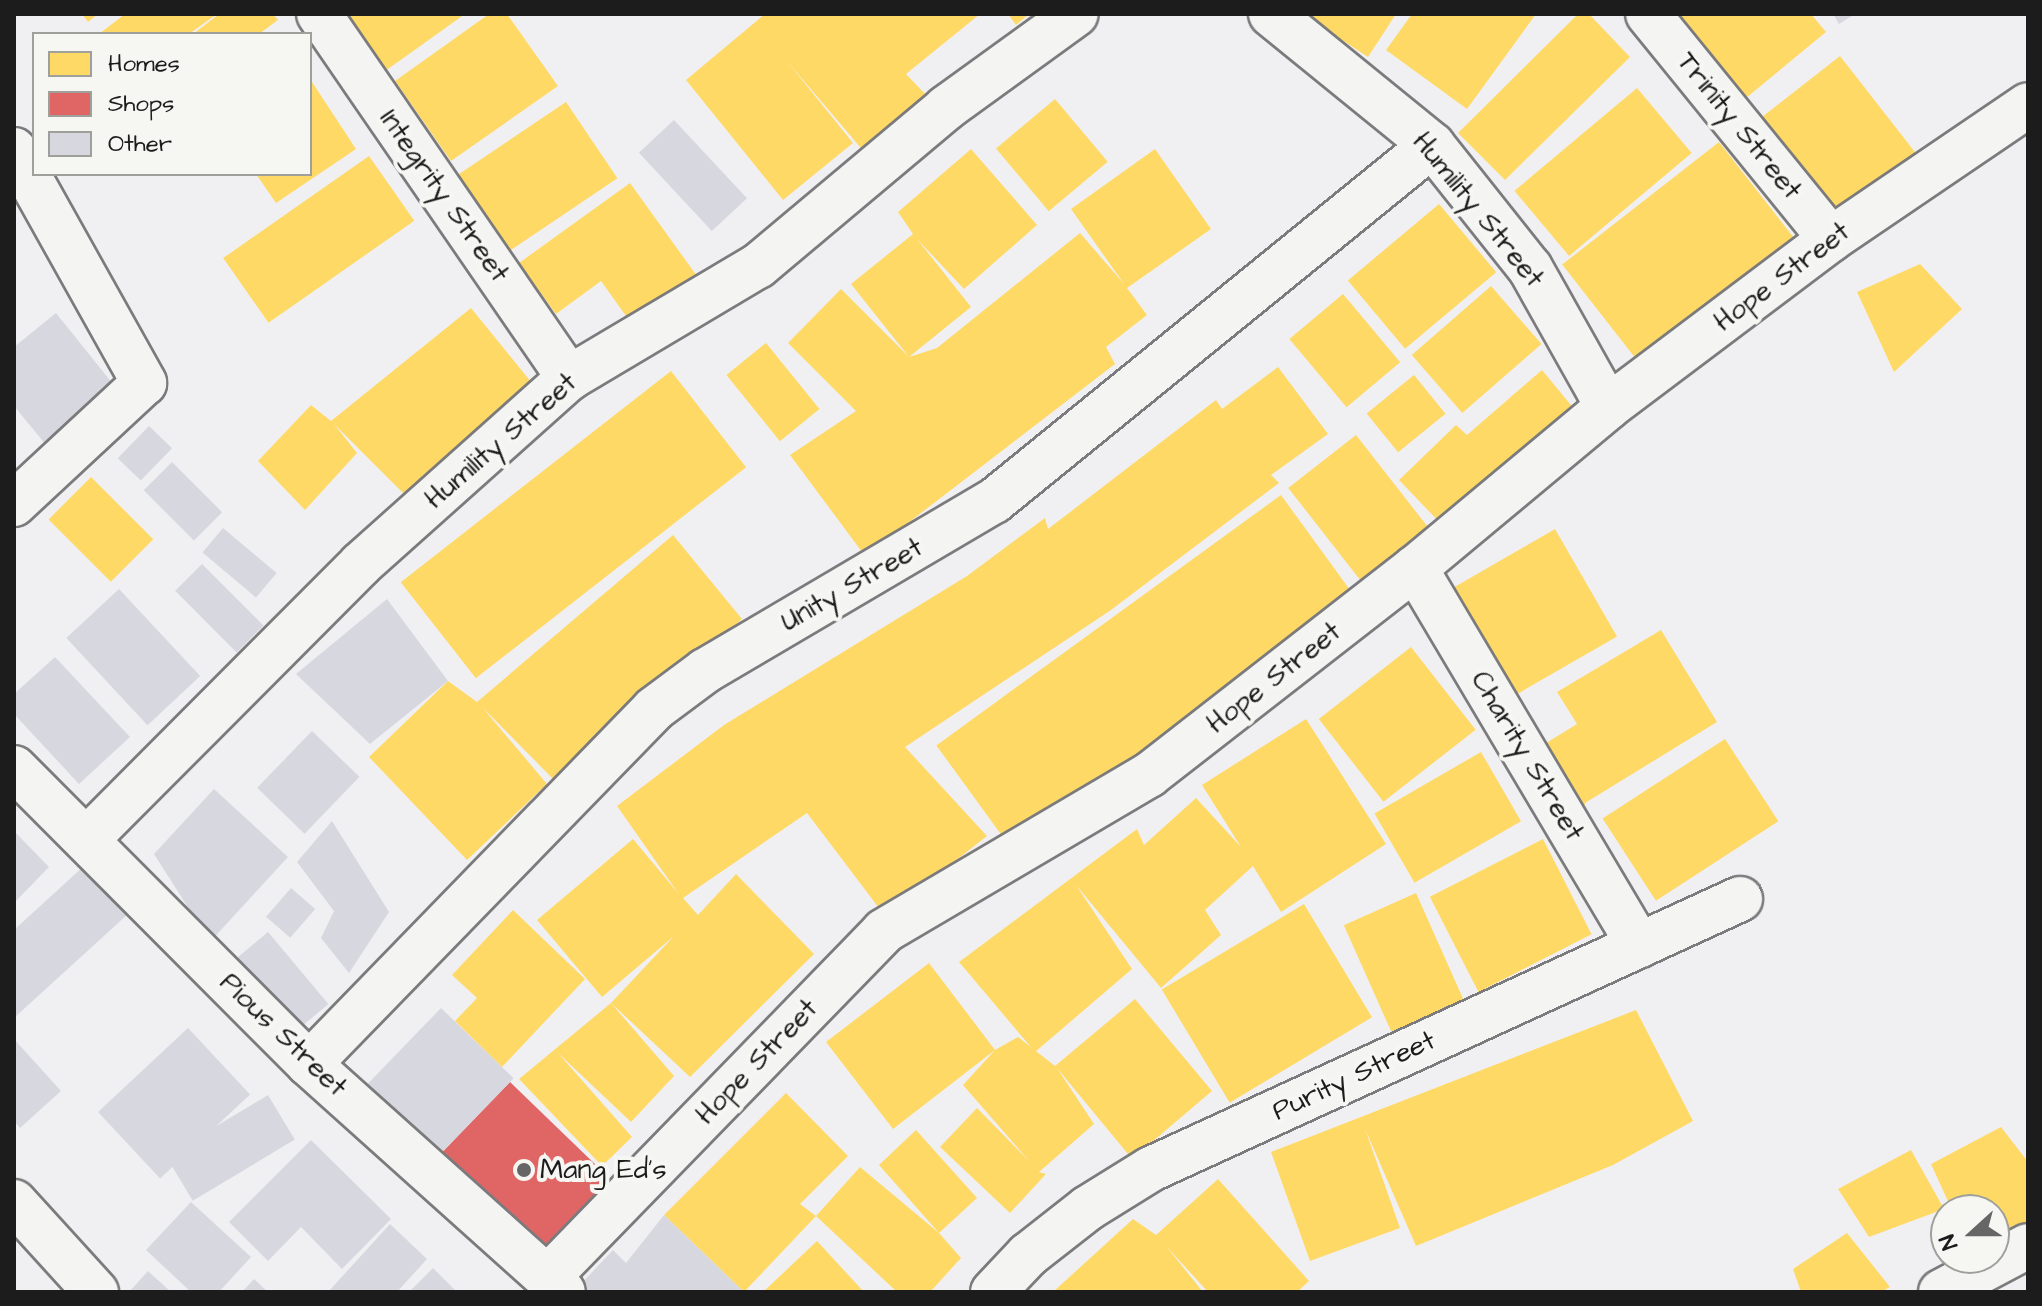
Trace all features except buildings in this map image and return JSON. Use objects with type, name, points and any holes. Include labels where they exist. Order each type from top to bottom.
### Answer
[{"type":"street","name":"Integrity Street","points":[[319,14],[569,378]]},
{"type":"street","name":"Humility Street","points":[[87,839],[361,564],[569,378],[758,266],[946,108],[1076,14]]},
{"type":"street","name":"Humility Street","points":[[1271,14],[1432,145],[1530,268],[1608,407]]},
{"type":"street","name":"Trinity Street","points":[[1648,14],[1831,239]]},
{"type":"street","name":"Hope Street","points":[[555,1285],[884,931],[1149,775],[1415,568],[1608,407],[1831,239],[2028,105]]},
{"type":"street","name":"Unity Street","points":[[309,1064],[654,709],[705,671],[994,501],[1432,145]]},
{"type":"street","points":[[14,150],[144,383],[14,504]]},
{"type":"street","name":"Charity Street","points":[[1415,568],[1639,945]]},
{"type":"street","name":"Pious Street","points":[[14,768],[309,1064],[555,1285]]},
{"type":"street","name":"Purity Street","points":[[993,1292],[1028,1255],[1076,1217],[1151,1169],[1740,899]]},
{"type":"street","points":[[14,1202],[96,1292]]},
{"type":"street","points":[[1941,1292],[2028,1246]]},
{"type":"place","name":"Mang Ed's","points":[[524,1170]]}]
